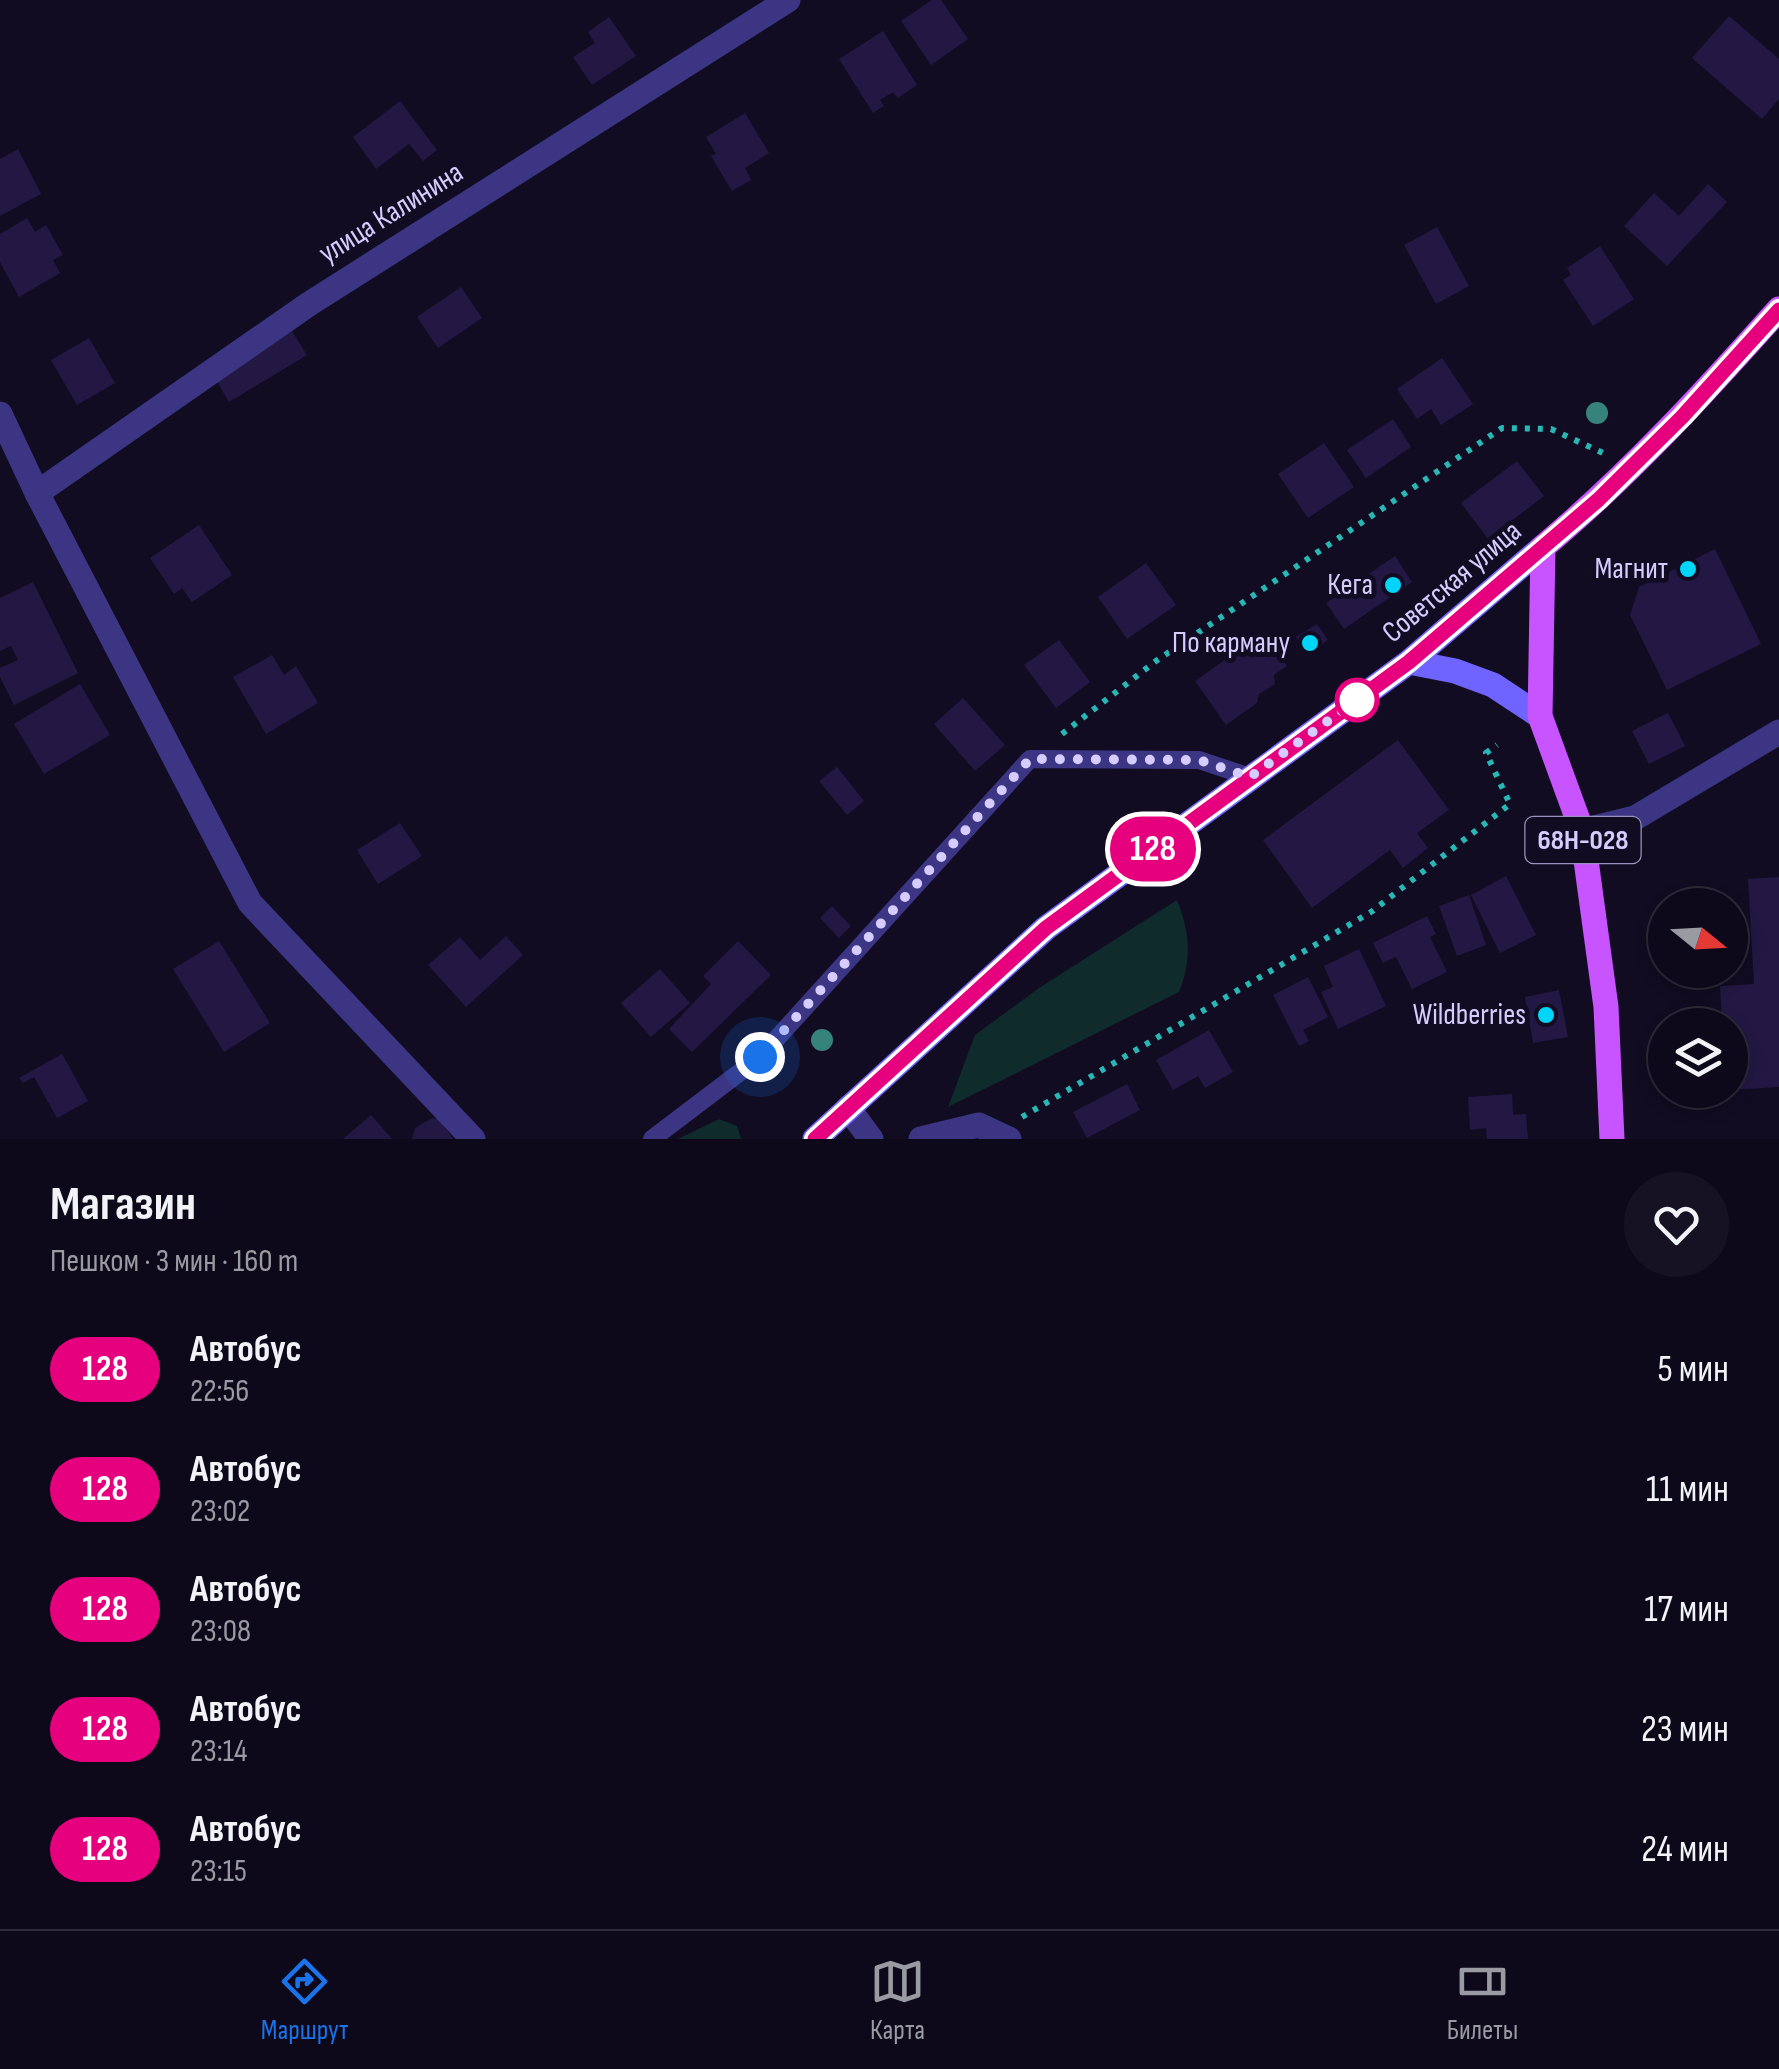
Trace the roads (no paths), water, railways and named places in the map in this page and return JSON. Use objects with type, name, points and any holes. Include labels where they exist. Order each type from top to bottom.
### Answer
[{"type":"main road","name":"Советская улица","points":[[1542,548],[1598,500],[1682,417],[1779,310]]},
{"type":"main road","name":"68Н-028","points":[[1542,548],[1540,716],[1582,830],[1606,1007],[1612,1139]]},
{"type":"street","name":"улица Калинина","points":[[37,492],[310,304],[788,0]]},
{"type":"street","points":[[0,414],[250,902],[473,1139]]},
{"type":"street","name":"Советская улица","points":[[815,1139],[1046,928],[1409,662],[1542,548]]},
{"type":"street","points":[[1409,662],[1455,671],[1493,685],[1540,716]]},
{"type":"street","points":[[1582,830],[1634,818],[1779,732]]},
{"type":"street","points":[[848,1108],[871,1139]]},
{"type":"street","points":[[921,1139],[978,1125],[1002,1136]]},
{"type":"lane","points":[[652,1139],[760,1057],[1030,759],[1199,760],[1250,777]]},
{"type":"place","name":"Магнит","points":[[1688,569]]},
{"type":"place","name":"Кега","points":[[1393,585]]},
{"type":"place","name":"По карману","points":[[1310,643]]},
{"type":"place","name":"Wildberries","points":[[1546,1015]]}]
